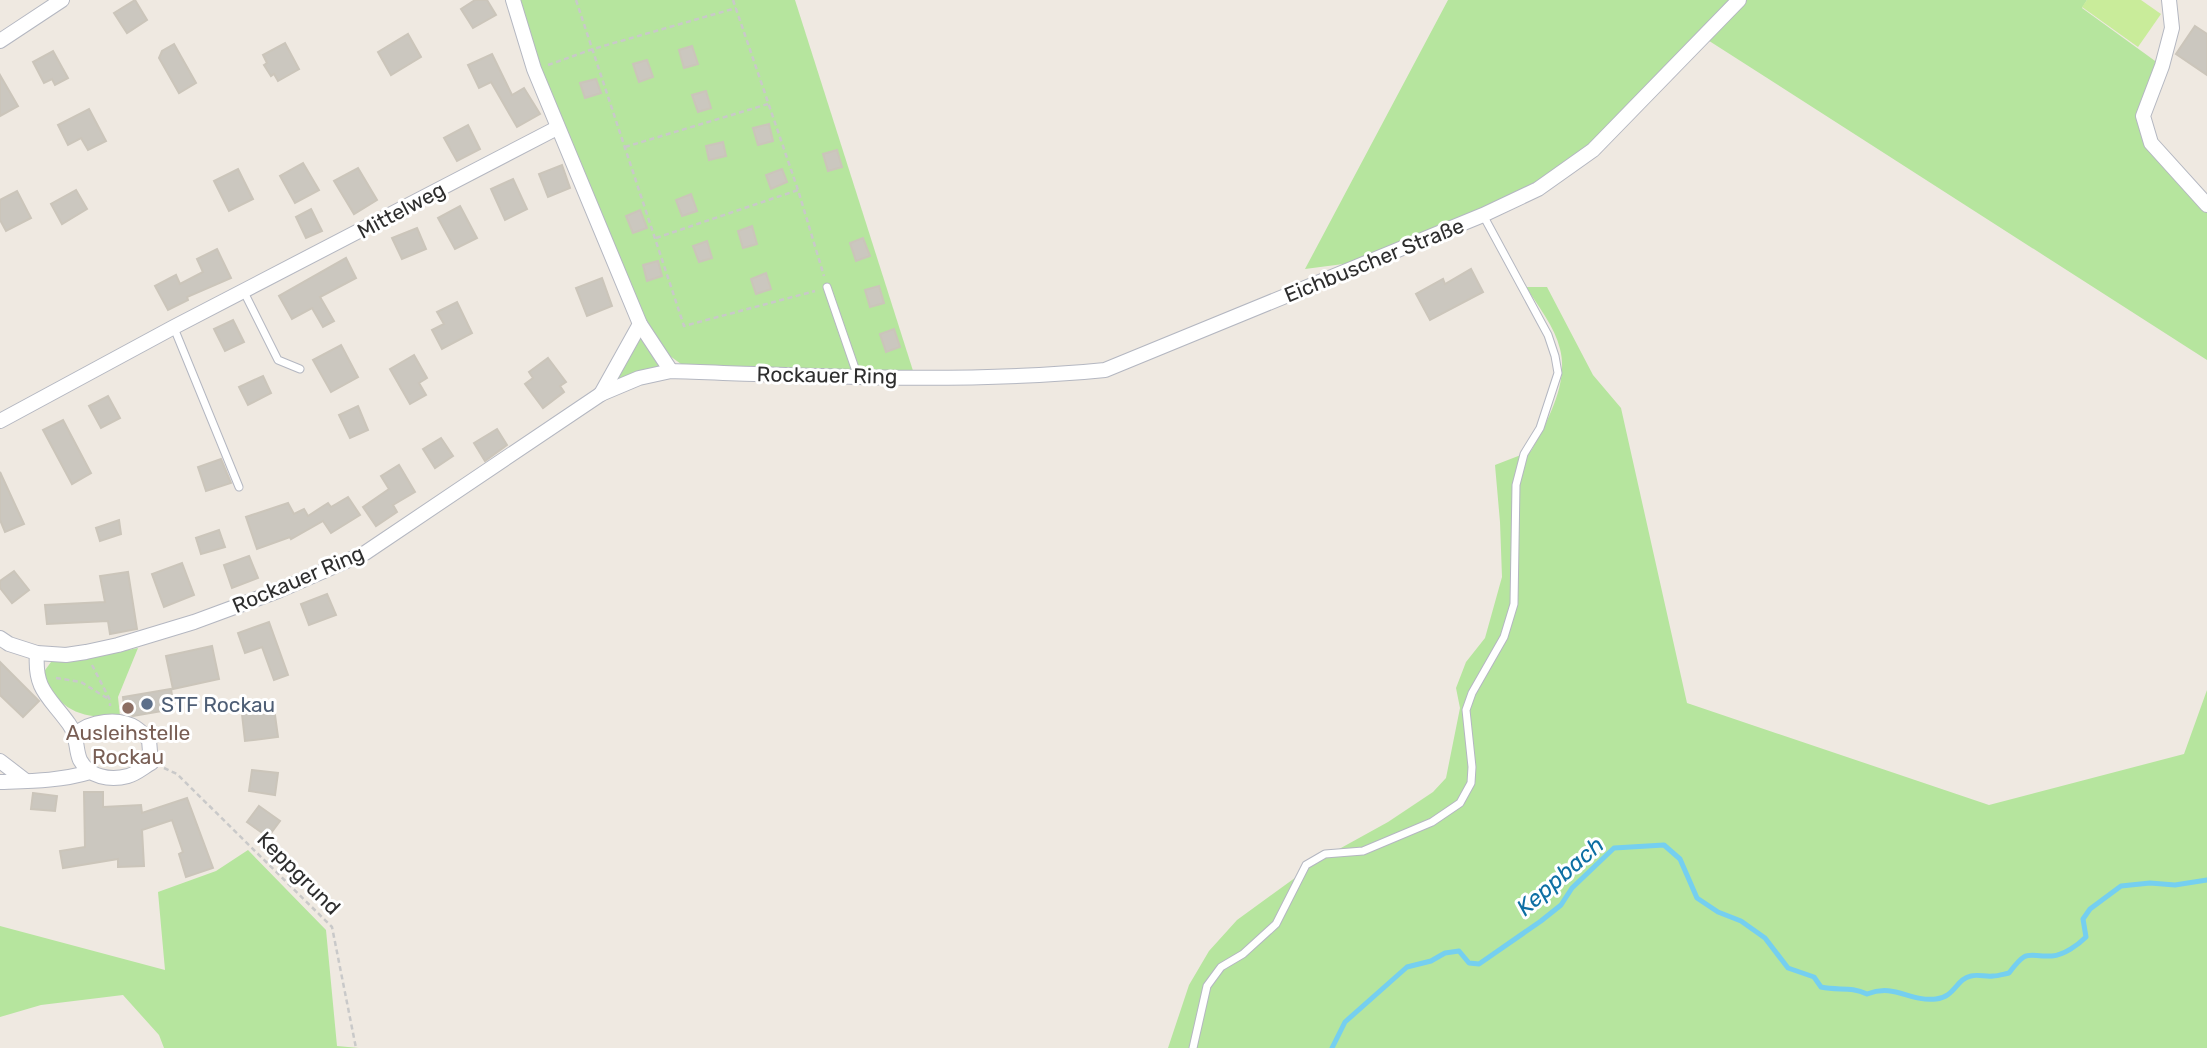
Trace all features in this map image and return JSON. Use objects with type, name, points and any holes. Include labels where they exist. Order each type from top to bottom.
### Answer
[{"type":"street","points":[[0,41],[62,0]]},
{"type":"street","points":[[513,0],[534,69],[557,128],[640,324],[671,371]]},
{"type":"street","name":"Eichbuscher Straße","points":[[941,378],[1050,376],[1105,370],[1483,215],[1538,189],[1593,150],[1739,0]]},
{"type":"street","points":[[2169,0],[2172,28],[2162,66],[2143,116],[2151,143],[2207,205]]},
{"type":"street","name":"Mittelweg","points":[[0,421],[174,327],[557,128]]},
{"type":"street","name":"Rockauer Ring","points":[[601,394],[640,324]]},
{"type":"street","name":"Rockauer Ring","points":[[0,638],[36,660],[86,652],[194,622],[278,591],[365,553],[601,394],[639,378],[671,371],[941,378]]},
{"type":"street","points":[[36,660],[40,686],[76,734],[80,759],[90,772],[107,778],[129,776],[151,763],[149,740],[136,727],[111,722],[95,723],[76,734]]},
{"type":"street","points":[[0,761],[26,781]]},
{"type":"street","points":[[0,782],[70,778],[90,772]]},
{"type":"lane","points":[[1193,1048],[1207,986],[1221,967],[1243,954],[1276,924],[1306,865],[1325,854],[1363,851],[1432,822],[1460,803],[1471,783],[1466,710],[1472,693],[1504,637],[1514,604],[1516,485],[1524,454],[1540,428],[1558,373],[1548,335],[1483,215]]},
{"type":"lane","points":[[827,287],[858,377]]},
{"type":"lane","points":[[244,292],[278,360],[300,369]]},
{"type":"lane","points":[[174,327],[239,487]]},
{"type":"path","points":[[576,0],[684,326],[827,287],[798,190],[733,0]]},
{"type":"path","points":[[534,69],[593,48],[736,8]]},
{"type":"path","points":[[625,147],[768,104]]},
{"type":"path","points":[[656,238],[798,190]]},
{"type":"path","points":[[86,652],[110,700],[111,722]]},
{"type":"path","points":[[36,660],[58,679],[81,682],[110,700]]},
{"type":"path","name":"Keppgrund","points":[[151,763],[177,774],[332,927],[356,1048]]},
{"type":"green space","points":[[513,0],[795,0],[915,377],[781,374],[681,364],[659,348],[646,324]]},
{"type":"green space","points":[[1448,0],[2087,0],[2082,8],[2162,66],[2143,116],[2151,143],[2207,205],[2207,360],[1703,37],[1593,150],[1538,189],[1374,260],[1305,269]]},
{"type":"green space","points":[[2087,0],[2141,0],[2161,14],[2138,47],[2082,7]]},
{"type":"green space","points":[[1526,287],[1547,287],[1593,375],[1621,408],[1687,703],[1989,805],[2184,754],[2207,690],[2207,1048],[1168,1048],[1189,985],[1209,951],[1237,920],[1321,859],[1388,822],[1433,792],[1446,778],[1460,708],[1456,688],[1466,662],[1485,638],[1502,577],[1495,465],[1531,451],[1555,402],[1562,375],[1558,341]]},
{"type":"green space","points":[[639,335],[665,368],[612,383]]},
{"type":"green space","points":[[138,648],[118,697],[120,716],[94,716],[72,710],[56,696],[43,673],[51,662],[68,662]]},
{"type":"green space","points":[[248,850],[326,930],[337,1046],[359,1048],[164,1048],[159,1035],[123,995],[41,1005],[0,1017],[0,926],[165,970],[158,892],[216,871]]},
{"type":"building","points":[[135,0],[147,20],[127,33],[114,13]]},
{"type":"building","points":[[475,0],[487,0],[496,15],[473,28],[461,9]]},
{"type":"building","points":[[2195,26],[2207,34],[2207,75],[2176,54]]},
{"type":"building","points":[[408,34],[421,57],[391,75],[378,52]]},
{"type":"building","points":[[285,43],[299,69],[278,81],[264,65],[267,63],[263,55]]},
{"type":"building","points":[[174,44],[196,83],[179,93],[159,58],[162,51]]},
{"type":"building","points":[[692,46],[698,64],[684,68],[679,50]]},
{"type":"building","points":[[53,51],[68,78],[55,85],[52,79],[44,83],[33,62]]},
{"type":"building","points":[[492,54],[512,95],[524,88],[540,114],[517,127],[491,82],[479,88],[468,65]]},
{"type":"building","points":[[647,60],[653,77],[639,82],[633,64]]},
{"type":"building","points":[[0,75],[18,106],[0,116]]},
{"type":"building","points":[[596,79],[601,93],[585,98],[580,83]]},
{"type":"building","points":[[706,91],[711,108],[698,112],[692,95]]},
{"type":"building","points":[[89,109],[106,141],[88,150],[81,138],[68,145],[58,125]]},
{"type":"building","points":[[769,124],[773,141],[758,145],[753,128]]},
{"type":"building","points":[[468,125],[480,149],[457,161],[444,138]]},
{"type":"building","points":[[723,142],[726,156],[709,160],[706,146]]},
{"type":"building","points":[[837,150],[842,167],[828,171],[823,154]]},
{"type":"building","points":[[303,163],[319,190],[295,203],[280,176]]},
{"type":"building","points":[[562,165],[570,188],[548,197],[539,174]]},
{"type":"building","points":[[358,168],[377,200],[354,214],[334,181]]},
{"type":"building","points":[[238,169],[253,199],[229,211],[214,181]]},
{"type":"building","points":[[782,169],[787,182],[771,189],[766,175]]},
{"type":"building","points":[[513,179],[527,209],[505,220],[491,189]]},
{"type":"building","points":[[76,190],[87,209],[62,224],[51,204]]},
{"type":"building","points":[[17,191],[31,218],[6,231],[0,220],[0,200]]},
{"type":"building","points":[[691,194],[697,211],[682,216],[676,200]]},
{"type":"building","points":[[460,206],[477,238],[455,249],[438,218]]},
{"type":"building","points":[[311,209],[322,231],[306,238],[296,217]]},
{"type":"building","points":[[640,210],[647,228],[633,233],[626,216]]},
{"type":"building","points":[[752,226],[757,244],[743,248],[738,231]]},
{"type":"building","points":[[417,228],[426,249],[402,259],[392,238]]},
{"type":"building","points":[[863,238],[870,256],[856,261],[850,243]]},
{"type":"building","points":[[707,241],[712,258],[699,262],[693,246]]},
{"type":"building","points":[[217,249],[231,278],[187,297],[188,300],[168,310],[155,286],[176,275],[180,284],[203,272],[197,259]]},
{"type":"building","points":[[346,258],[356,278],[320,297],[334,321],[323,327],[312,308],[292,319],[279,296]]},
{"type":"building","points":[[658,261],[662,276],[647,281],[643,265]]},
{"type":"building","points":[[1471,269],[1483,292],[1430,320],[1416,294],[1443,279],[1445,284]]},
{"type":"building","points":[[766,273],[771,289],[756,294],[751,279]]},
{"type":"building","points":[[602,278],[612,306],[587,316],[576,288]]},
{"type":"building","points":[[879,286],[884,303],[870,307],[865,290]]},
{"type":"building","points":[[457,302],[472,333],[442,349],[432,330],[444,324],[437,312]]},
{"type":"building","points":[[233,320],[244,342],[225,351],[214,329]]},
{"type":"building","points":[[894,329],[900,347],[886,352],[880,334]]},
{"type":"building","points":[[341,345],[358,377],[331,392],[313,360]]},
{"type":"building","points":[[414,355],[427,378],[419,383],[426,395],[410,404],[390,369]]},
{"type":"building","points":[[548,358],[566,382],[560,386],[564,392],[543,408],[525,384],[533,378],[529,372]]},
{"type":"building","points":[[263,376],[271,393],[248,405],[239,387]]},
{"type":"building","points":[[108,396],[120,418],[101,428],[89,406]]},
{"type":"building","points":[[358,406],[368,430],[350,438],[339,415]]},
{"type":"building","points":[[63,420],[91,473],[72,484],[43,430]]},
{"type":"building","points":[[497,429],[507,445],[485,461],[474,443]]},
{"type":"building","points":[[441,438],[453,456],[435,468],[423,449]]},
{"type":"building","points":[[221,459],[231,483],[206,491],[198,467]]},
{"type":"building","points":[[399,465],[415,492],[393,505],[397,512],[376,526],[363,507],[389,489],[381,476]]},
{"type":"building","points":[[0,472],[24,524],[5,532],[0,520]]},
{"type":"building","points":[[348,497],[360,515],[331,533],[323,521],[291,539],[290,537],[257,549],[246,517],[288,503],[294,514],[304,509],[308,516],[328,503],[331,507]]},
{"type":"building","points":[[119,520],[121,534],[100,541],[96,528]]},
{"type":"building","points":[[219,530],[225,547],[201,554],[196,538]]},
{"type":"building","points":[[249,556],[258,578],[232,588],[224,565]]},
{"type":"building","points":[[182,563],[194,595],[164,607],[152,574]]},
{"type":"building","points":[[14,571],[29,590],[12,603],[0,588],[0,581]]},
{"type":"building","points":[[128,572],[137,629],[110,634],[108,621],[47,624],[45,605],[105,602],[100,576]]},
{"type":"building","points":[[327,594],[336,615],[309,625],[301,604]]},
{"type":"building","points":[[269,622],[288,675],[274,680],[262,647],[245,653],[238,633]]},
{"type":"building","points":[[212,646],[219,679],[173,689],[166,656]]},
{"type":"building","points":[[0,662],[39,701],[23,717],[0,695]]},
{"type":"building","points":[[171,689],[174,709],[133,716],[125,714],[123,697]]},
{"type":"building","points":[[274,708],[278,737],[245,741],[242,714]]},
{"type":"building","points":[[252,770],[278,773],[275,795],[249,791]]},
{"type":"building","points":[[84,792],[103,792],[103,807],[141,805],[142,813],[187,798],[213,868],[186,877],[179,854],[183,852],[172,820],[142,830],[144,866],[118,867],[118,859],[63,868],[60,851],[85,847]]},
{"type":"building","points":[[33,793],[57,796],[55,811],[31,809]]},
{"type":"building","points":[[259,806],[280,821],[268,837],[247,822]]},
{"type":"waterway","name":"Keppbach","points":[[1332,1048],[1345,1022],[1407,967],[1431,961],[1445,953],[1459,951],[1469,963],[1479,964],[1561,905],[1572,888],[1614,848],[1664,845],[1680,859],[1697,898],[1718,912],[1741,921],[1765,938],[1788,968],[1814,977],[1821,987],[1855,990],[1867,994],[1886,991],[1926,999],[1942,998],[1971,976],[2009,973],[2024,957],[2052,956],[2070,949],[2086,937],[2083,919],[2090,909],[2121,886],[2150,883],[2175,885],[2207,880]]},
{"type":"place","name":"STF Rockau","points":[[147,704]]},
{"type":"place","name":"Ausleihstelle Rockau","points":[[128,708]]}]
